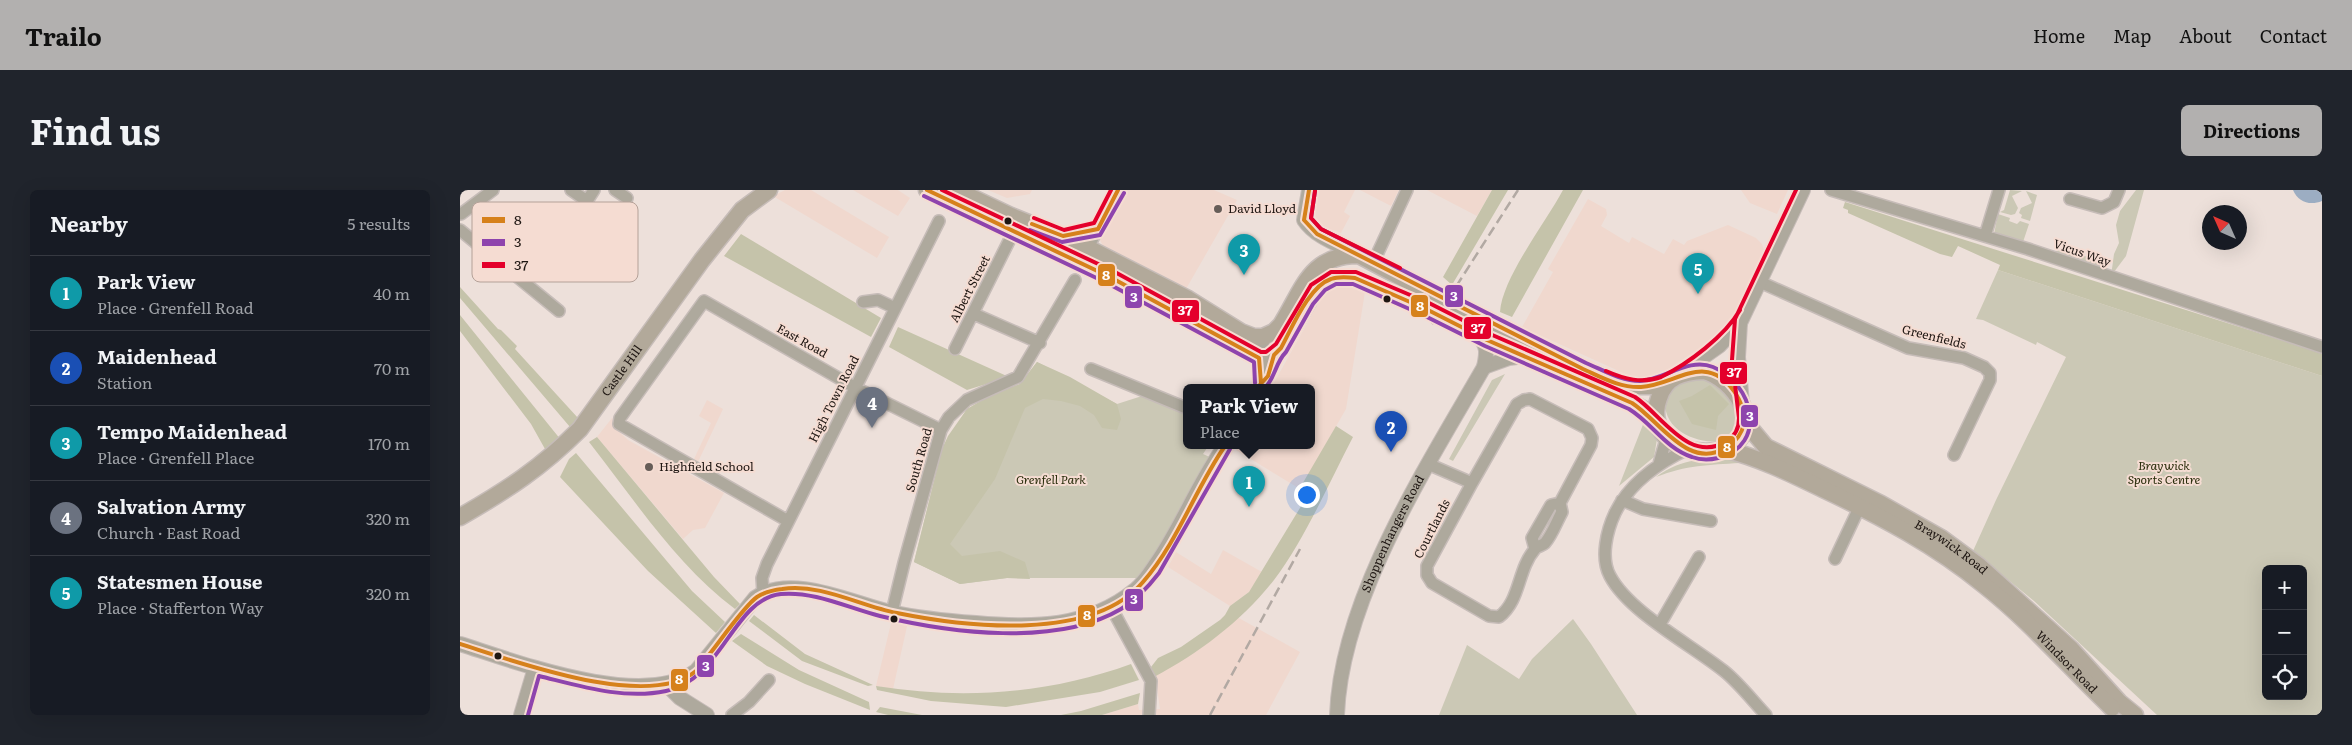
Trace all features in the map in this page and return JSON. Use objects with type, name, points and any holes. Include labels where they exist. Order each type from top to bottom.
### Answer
[{"type":"main road","points":[[927,190],[1103,273],[1266,356],[1281,348],[1315,290],[1333,278],[1356,278],[1500,345],[1632,403],[1643,409],[1662,431],[1688,449],[1704,453],[1724,449],[1739,439],[1745,424],[1743,410],[1728,384],[1711,373],[1690,372],[1651,386],[1627,386],[1583,369],[1366,258],[1341,254],[1327,260],[1311,273],[1281,325],[1274,332],[1263,337],[1254,337],[1241,332],[1188,299],[1090,246],[1011,216],[956,190]]},
{"type":"main road","name":"Castle Hill","points":[[460,517],[524,479],[559,451],[580,429],[702,260],[742,210],[764,192]]},
{"type":"main road","points":[[1662,431],[1658,402],[1672,379]]},
{"type":"main road","name":"Braywick Road","points":[[1743,410],[1751,429],[1766,447],[1881,504],[1941,538],[1979,566],[2070,649],[2119,702],[2135,715]]},
{"type":"main road","name":"Braywick Road","points":[[1724,449],[1757,458],[1860,506],[1902,528],[1936,549],[2012,609]]},
{"type":"main road","name":"Windsor Road","points":[[2012,609],[2119,715]]},
{"type":"street","points":[[476,202],[493,190]]},
{"type":"street","points":[[571,190],[587,201],[594,190]]},
{"type":"street","points":[[615,190],[627,198]]},
{"type":"street","points":[[1103,273],[1097,266],[1090,246],[1118,190]]},
{"type":"street","points":[[1309,190],[1304,220],[1317,234],[1366,258],[1407,190]]},
{"type":"street","points":[[1672,379],[1719,346],[1740,323],[1803,190]]},
{"type":"street","name":"Vicus Way","points":[[1831,190],[1985,236],[2322,347]]},
{"type":"street","points":[[1985,236],[1999,190]]},
{"type":"street","points":[[2070,199],[2105,208],[2114,202],[2119,190]]},
{"type":"street","points":[[460,213],[472,205]]},
{"type":"street","name":"High Town Road","points":[[763,592],[762,578],[788,521],[856,388],[894,308],[940,221]]},
{"type":"street","points":[[1063,236],[1098,229]]},
{"type":"street","points":[[460,230],[472,240]]},
{"type":"street","name":"Albert Street","points":[[955,349],[1010,241]]},
{"type":"street","points":[[1063,254],[1090,246]]},
{"type":"street","name":"South Road","points":[[892,612],[941,430],[950,417],[967,400],[1018,377],[1040,343],[1075,280]]},
{"type":"street","points":[[524,282],[559,311]]},
{"type":"street","name":"Greenfields","points":[[1760,282],[1908,348],[1964,358],[1990,373],[1990,380],[1984,396],[1954,456]]},
{"type":"street","points":[[863,302],[878,300],[894,308]]},
{"type":"street","name":"East Road","points":[[788,521],[625,430],[619,424],[620,418],[704,302],[856,388],[941,430]]},
{"type":"street","points":[[974,314],[1040,343]]},
{"type":"street","points":[[1490,323],[1497,332],[1500,345]]},
{"type":"street","points":[[1740,323],[1738,357],[1743,410]]},
{"type":"street","name":"Shoppenhangers Road","points":[[1478,335],[1485,343],[1488,365]]},
{"type":"street","points":[[1260,384],[1268,376],[1263,337]]},
{"type":"street","name":"Shoppenhangers Road","points":[[1337,715],[1340,682],[1349,644],[1366,593],[1398,519],[1428,464],[1488,365],[1500,351],[1500,345]]},
{"type":"street","points":[[1488,365],[1527,356]]},
{"type":"street","points":[[1091,368],[1183,407]]},
{"type":"street","name":"Courtlands","points":[[1530,399],[1588,429],[1592,438],[1591,445],[1560,503],[1551,505],[1532,538],[1535,549],[1517,584],[1516,595],[1508,610],[1499,617],[1489,616],[1432,584],[1427,576],[1427,566],[1472,483],[1517,404],[1524,400],[1530,399]]},
{"type":"street","points":[[1660,464],[1662,431]]},
{"type":"street","points":[[460,644],[535,668],[620,685],[667,685],[686,678],[696,671],[744,610],[763,592],[778,588],[818,592],[892,612],[942,621],[1010,626],[1048,625],[1074,621],[1111,607],[1142,584],[1165,550],[1223,449]]},
{"type":"street","points":[[1688,449],[1660,464],[1637,483],[1622,500],[1609,525],[1605,551],[1609,574],[1626,598],[1726,672],[1766,715]]},
{"type":"street","points":[[1428,464],[1472,483]]},
{"type":"street","points":[[1622,500],[1643,509],[1707,518]]},
{"type":"street","points":[[1835,559],[1860,506]]},
{"type":"street","points":[[1660,624],[1699,557]]},
{"type":"street","points":[[1111,607],[1151,681],[1149,715]]},
{"type":"street","points":[[521,715],[535,668]]},
{"type":"street","points":[[732,715],[749,702],[769,680]]},
{"type":"street","points":[[667,685],[680,698],[707,715]]},
{"type":"shaded area","points":[[785,190],[811,190],[889,237],[877,258],[773,196]]},
{"type":"shaded area","points":[[853,190],[898,190],[910,198],[898,216]]},
{"type":"shaded area","points":[[988,190],[1032,190],[1030,194],[1007,198]]},
{"type":"shaded area","points":[[1125,190],[1214,190],[1237,200],[1186,289],[1103,246],[1100,240]]},
{"type":"shaded area","points":[[1317,190],[1355,190],[1344,212],[1350,216],[1341,233],[1309,222]]},
{"type":"shaded area","points":[[1360,190],[1399,190],[1391,206]]},
{"type":"shaded area","points":[[1427,190],[1492,190],[1477,216]]},
{"type":"shaded area","points":[[1492,190],[1508,190],[1452,285],[1443,277]]},
{"type":"shaded area","points":[[1563,190],[1583,190],[1512,317],[1500,312],[1508,283],[1516,267]]},
{"type":"shaded area","points":[[1741,190],[1788,190],[1777,214],[1750,203]]},
{"type":"shaded area","points":[[1588,199],[1606,209],[1607,215],[1601,226],[1629,243],[1632,237],[1664,254],[1673,239],[1684,245],[1687,241],[1728,225],[1756,238],[1762,244],[1765,253],[1732,321],[1723,333],[1659,375],[1632,377],[1522,327],[1553,272],[1548,269]]},
{"type":"shaded area","points":[[1845,202],[2322,353],[2322,376],[1998,270],[2000,265],[1958,246],[1952,257],[1940,254],[1848,213],[1848,210],[1843,208]]},
{"type":"shaded area","points":[[741,234],[881,318],[871,337],[724,256]]},
{"type":"shaded area","points":[[1338,285],[1352,285],[1365,292],[1346,409],[1300,489],[1236,450],[1315,449],[1315,384],[1273,384],[1323,295],[1330,288]]},
{"type":"shaded area","points":[[460,287],[498,329],[517,346],[515,349],[578,418],[570,427],[460,298]]},
{"type":"shaded area","points":[[460,315],[561,440],[545,449],[531,424],[460,331]]},
{"type":"shaded area","points":[[898,327],[1009,377],[967,390],[889,347]]},
{"type":"shaded area","points":[[1037,362],[1070,377],[1117,404],[1121,419],[1117,430],[1102,428],[1094,415],[1080,406],[1061,401],[1043,399],[1025,408],[995,479],[950,544],[962,556],[1000,551],[1025,562],[1030,579],[1007,578],[960,584],[914,562],[942,449],[948,436],[967,409],[994,393],[1020,384]]},
{"type":"shaded area","points":[[1710,385],[1729,404],[1718,416],[1716,430],[1692,424],[1679,401],[1692,396]]},
{"type":"shaded area","points":[[707,400],[723,409],[698,462],[694,459],[711,423],[699,416]]},
{"type":"shaded area","name":"Highfield School","points":[[612,418],[616,429],[628,440],[724,493],[705,528],[693,530],[683,539],[597,437]]},
{"type":"shaded area","points":[[1336,426],[1353,437],[1306,529],[1274,580],[1248,609],[1219,635],[1171,668],[1154,677],[1151,667],[1158,658],[1181,647],[1220,620],[1230,606],[1249,592],[1306,498],[1297,493]]},
{"type":"shaded area","points":[[597,437],[714,577],[740,604],[735,609],[694,572],[657,530],[589,442]]},
{"type":"shaded area","points":[[576,453],[692,591],[725,622],[716,633],[648,571],[560,477],[569,459]]},
{"type":"shaded area","points":[[1223,550],[1262,572],[1249,592],[1230,606],[1168,567],[1176,552],[1211,574]]},
{"type":"shaded area","points":[[754,615],[805,654],[873,685],[868,686],[802,661],[749,621]]},
{"type":"shaded area","points":[[1237,617],[1300,652],[1266,715],[1102,715],[1138,704],[1139,710],[1160,709],[1155,674]]},
{"type":"shaded area","points":[[892,619],[908,622],[893,689],[876,686]]},
{"type":"shaded area","points":[[741,634],[799,670],[869,702],[870,710],[805,684],[767,666],[732,641]]},
{"type":"shaded area","points":[[1131,664],[1139,680],[1100,692],[1006,707],[931,701],[877,690],[876,686],[941,693],[1005,691],[1069,682]]},
{"type":"shaded area","points":[[1140,693],[1138,704],[1102,715],[1061,715],[1081,711]]},
{"type":"shaded area","points":[[880,707],[922,715],[888,715],[876,712]]},
{"type":"green space","points":[[2010,190],[2022,191],[2012,196],[2018,208],[2015,214],[2011,215],[2000,212],[2004,210]]},
{"type":"green space","points":[[2136,190],[2144,190],[2126,256],[2111,276],[2114,254],[2119,243],[2116,225],[2120,211]]},
{"type":"green space","points":[[2026,191],[2037,195],[2030,221],[2021,218],[2022,215],[2019,213],[2021,208],[2032,203]]},
{"type":"green space","points":[[1998,214],[2010,218],[2009,221],[2017,224],[2020,221],[2029,224],[2023,242],[1994,234]]},
{"type":"green space","points":[[2066,250],[2106,263],[2104,274],[2044,252]]},
{"type":"green space","name":"Braywick Sports Centre","points":[[1998,270],[2322,376],[2322,715],[2157,715],[2034,601],[1973,551],[2066,357],[2037,342],[2036,345],[1983,320],[1976,319]]},
{"type":"green space","name":"Grenfell Park","points":[[1037,362],[1117,404],[1142,396],[1183,414],[1183,449],[1206,449],[1203,454],[1212,458],[1142,578],[1007,578],[960,584],[914,562],[942,449],[967,409],[1020,384]]},
{"type":"green space","points":[[1505,374],[1453,461],[1449,459],[1492,380]]},
{"type":"green space","points":[[1705,377],[1728,396],[1733,405],[1736,423],[1727,441],[1706,441],[1685,434],[1670,421],[1666,411],[1666,396],[1673,385]]},
{"type":"green space","points":[[1644,422],[1657,439],[1654,457],[1619,486]]},
{"type":"green space","points":[[1738,458],[1740,463],[1688,468],[1656,477],[1666,470],[1685,462]]},
{"type":"green space","points":[[1573,619],[1637,715],[1439,715],[1467,645],[1519,679],[1532,659]]},
{"type":"water","points":[[2293,190],[2322,190],[2322,201],[2305,202]]},
{"type":"railway","points":[[1432,324],[1518,190]]},
{"type":"railway","points":[[1210,715],[1300,549]]},
{"type":"transit line","name":"8","points":[[927,190],[1110,277],[1259,358],[1261,383]]},
{"type":"transit line","name":"37","points":[[942,190],[1113,271],[1261,352],[1266,352],[1276,344],[1311,285],[1331,272],[1356,272],[1429,303],[1490,334],[1635,397],[1676,434],[1700,447],[1713,447],[1727,441],[1736,431],[1739,418],[1732,360],[1735,319],[1796,190]]},
{"type":"transit line","name":"37","points":[[1034,218],[1064,230],[1094,223],[1111,190]]},
{"type":"transit line","name":"8","points":[[1032,224],[1063,236],[1098,229],[1118,190]]},
{"type":"transit line","name":"8","points":[[1261,384],[1268,376],[1274,355],[1281,348],[1302,309],[1315,290],[1331,279],[1349,277],[1426,309],[1487,340],[1632,403],[1688,449],[1700,453],[1713,453],[1734,442],[1743,427],[1743,410],[1734,391],[1723,379],[1712,373],[1690,373],[1654,385],[1641,387],[1626,386],[1611,381],[1583,369],[1317,234],[1304,220],[1309,190]]},
{"type":"transit line","name":"3","points":[[1268,384],[1313,304],[1325,290],[1336,284],[1353,284],[1423,315],[1485,346],[1629,409],[1645,421],[1666,442],[1682,453],[1692,457],[1715,459],[1734,451],[1744,441],[1749,428],[1750,414],[1746,399],[1738,386],[1727,375],[1713,367],[1695,365],[1649,380],[1640,381],[1633,381],[1606,372],[1321,229],[1311,218],[1315,191]]},
{"type":"transit line","name":"37","points":[[1315,191],[1311,218],[1321,229],[1400,268]]},
{"type":"transit line","name":"3","points":[[1030,230],[1062,242],[1100,235],[1124,193]]},
{"type":"transit line","name":"3","points":[[924,196],[1107,283],[1254,362],[1255,383]]},
{"type":"transit line","name":"37","points":[[1606,371],[1633,380],[1661,377],[1683,365],[1716,339],[1740,310]]},
{"type":"transit line","name":"8","points":[[460,644],[546,671],[580,679],[614,685],[646,686],[674,682],[696,671],[752,601],[763,594],[779,589],[811,589],[897,613],[992,625],[1027,625],[1061,622],[1093,614],[1121,601],[1143,582],[1166,550],[1223,449]]},
{"type":"transit line","name":"3","points":[[528,715],[539,676],[586,688],[634,694],[666,691],[685,684],[701,672],[751,610],[765,599],[781,594],[806,595],[880,616],[970,631],[1035,632],[1066,629],[1095,621],[1121,609],[1132,601],[1147,588],[1159,573],[1230,449]]},
{"type":"place","name":"David Lloyd","points":[[1218,209]]},
{"type":"place","name":"Tempo Maidenhead","points":[[1244,275]]},
{"type":"place","name":"Statesmen House","points":[[1698,294]]},
{"type":"place","name":"Salvation Army","points":[[872,428]]},
{"type":"place","name":"Maidenhead","points":[[1391,452]]},
{"type":"place","name":"Highfield School","points":[[649,467]]},
{"type":"place","name":"Park View","points":[[1249,507]]}]
